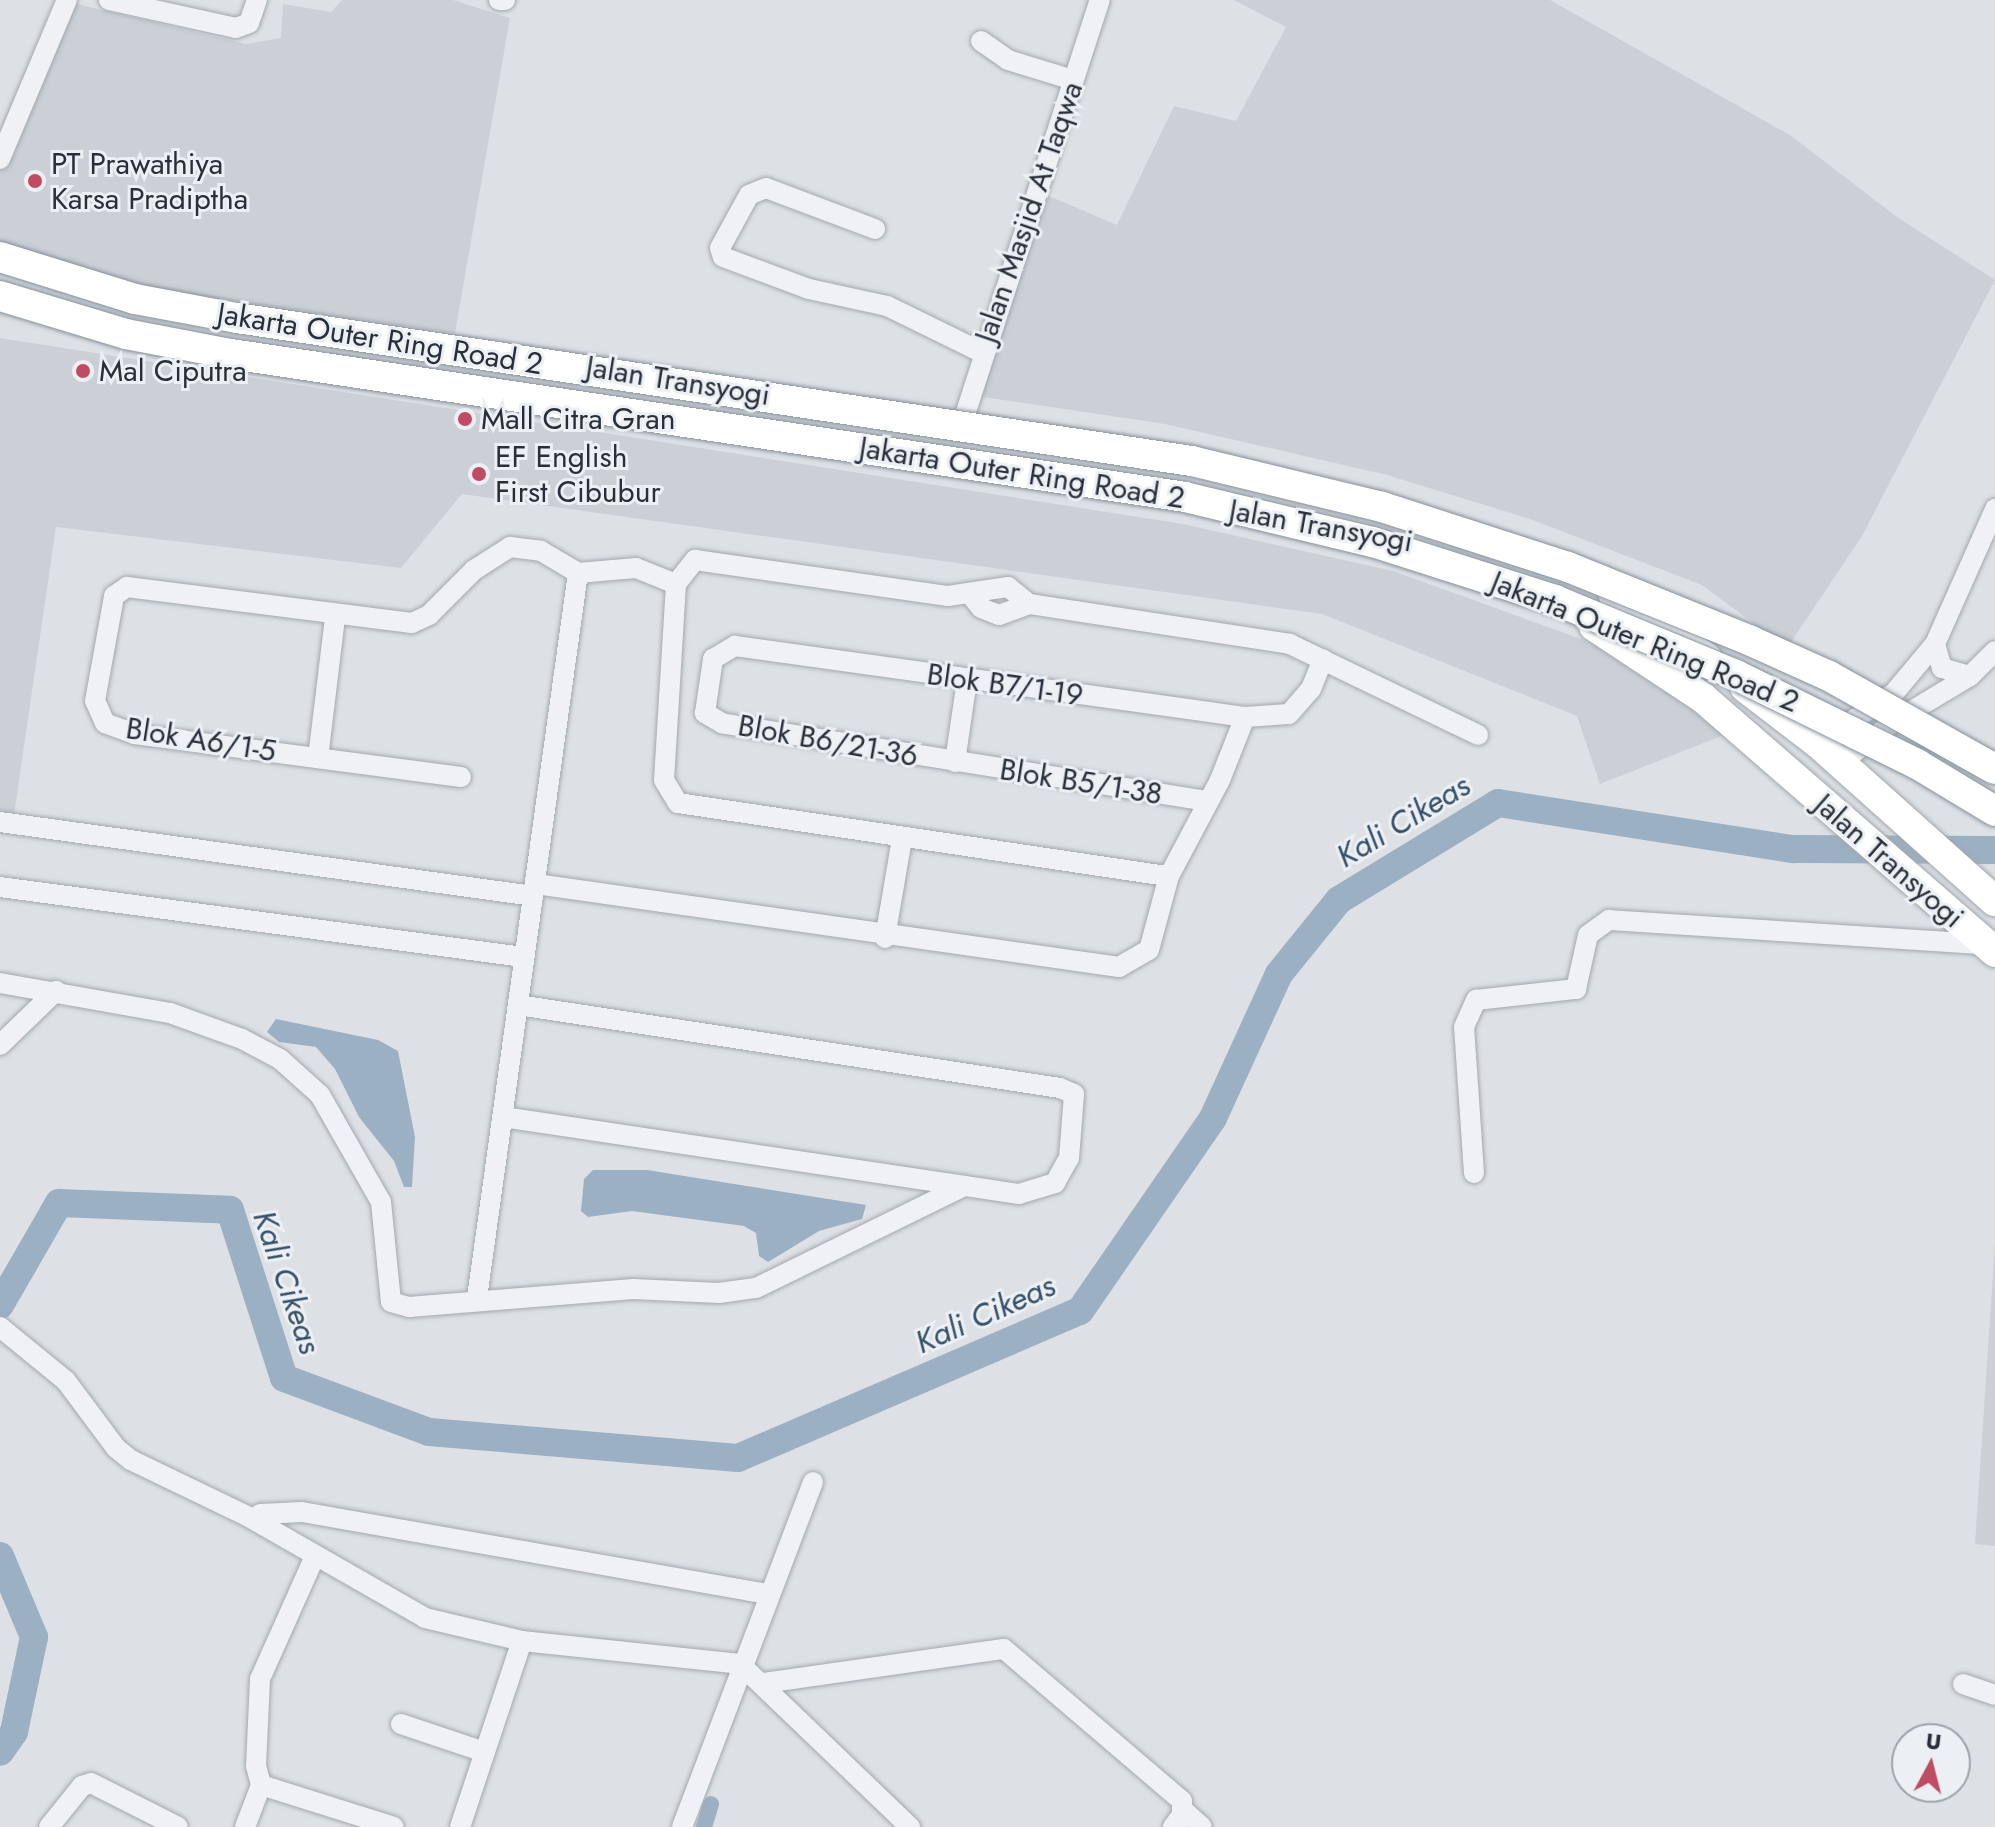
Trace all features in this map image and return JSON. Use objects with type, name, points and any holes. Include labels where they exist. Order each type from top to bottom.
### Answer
[{"type":"highway","name":"Jakarta Outer Ring Road 2","points":[[0,257],[135,299],[237,318],[1192,461],[1382,507],[1568,567],[1751,641],[1829,676],[1995,769]]},
{"type":"highway","name":"Jalan Transyogi","points":[[0,271],[83,290],[1197,460],[1431,511],[1522,546],[1643,612],[1818,743],[1995,901]]},
{"type":"highway","name":"Jakarta Outer Ring Road 2","points":[[0,296],[126,334],[231,354],[1185,497],[1373,542],[1555,600],[1736,675],[1904,757],[1995,811]]},
{"type":"highway","name":"Jalan Transyogi","points":[[0,305],[275,362],[1351,528],[1459,555],[1568,610],[1679,678],[1990,948]]},
{"type":"highway","points":[[691,382],[700,410],[691,426]]},
{"type":"highway","points":[[749,435],[741,420],[740,402],[754,392]]},
{"type":"street","points":[[0,159],[67,0]]},
{"type":"street","points":[[109,0],[236,28],[249,23],[257,0]]},
{"type":"street","name":"Jalan Masjid At Taqwa","points":[[962,424],[981,352],[1100,0]]},
{"type":"street","points":[[981,41],[1008,60],[1073,80]]},
{"type":"street","points":[[875,229],[766,188],[749,195],[720,248],[723,257],[809,289],[887,306],[981,352]]},
{"type":"street","points":[[1818,743],[1894,693],[1935,644],[1995,509]]},
{"type":"street","name":"Blok A6/1-5","points":[[461,777],[135,734],[105,723],[95,701],[114,596],[127,587],[335,617],[412,623],[429,615],[474,570],[510,547],[541,551],[578,573]]},
{"type":"street","points":[[1169,876],[689,808],[671,798],[664,780],[676,584],[695,560],[948,596],[971,595],[981,608],[999,615],[1029,604],[1290,644],[1478,735]]},
{"type":"street","points":[[477,1298],[578,573],[636,568],[676,584]]},
{"type":"street","points":[[318,758],[335,617]]},
{"type":"street","points":[[1935,644],[1942,668],[1970,676]]},
{"type":"street","name":"Blok B7/1-19","points":[[705,713],[713,659],[735,646],[1245,717],[1289,714],[1311,689],[1323,659]]},
{"type":"street","points":[[1848,770],[1895,721],[1970,676],[1995,651]]},
{"type":"street","points":[[955,762],[967,680]]},
{"type":"street","name":"Blok B6/21-36","points":[[705,713],[722,723],[955,762]]},
{"type":"street","points":[[0,822],[1119,967],[1149,950],[1169,876],[1245,717]]},
{"type":"street","name":"Blok B5/1-38","points":[[955,762],[1207,801]]},
{"type":"street","points":[[885,938],[902,839]]},
{"type":"street","points":[[0,887],[523,957]]},
{"type":"street","points":[[1474,1173],[1464,1027],[1476,1000],[1576,989],[1588,935],[1609,920],[1711,930],[1990,948]]},
{"type":"street","points":[[0,983],[170,1013],[242,1039],[280,1059],[320,1095],[381,1202],[391,1302],[409,1307],[477,1298],[756,1288],[964,1186]]},
{"type":"street","points":[[0,1045],[56,991]]},
{"type":"street","points":[[503,1117],[1019,1194],[1055,1183],[1069,1158],[1074,1094],[518,1005]]},
{"type":"street","points":[[0,1327],[46,1362],[131,1460],[315,1556],[425,1618],[522,1641],[740,1664],[764,1683],[910,1827]]},
{"type":"street","points":[[682,1827],[740,1664],[813,1482]]},
{"type":"street","points":[[260,1514],[302,1512],[767,1594]]},
{"type":"street","points":[[245,1827],[261,1785],[256,1766],[260,1679],[315,1556]]},
{"type":"street","points":[[460,1827],[522,1641]]},
{"type":"street","points":[[764,1683],[999,1647],[1182,1801],[1178,1818],[1202,1827]]},
{"type":"street","points":[[1963,1684],[1995,1695]]},
{"type":"street","points":[[401,1724],[484,1752]]},
{"type":"street","points":[[49,1827],[82,1786],[91,1783],[178,1827]]},
{"type":"street","points":[[261,1785],[394,1827]]},
{"type":"shaded area","points":[[342,0],[453,0],[510,18],[455,333],[156,289],[0,247],[0,165],[76,4],[246,44],[281,38],[283,4],[331,12]]},
{"type":"shaded area","points":[[1234,0],[1550,0],[1790,135],[1897,217],[1995,280],[1862,536],[1787,648],[1702,585],[1530,519],[1387,475],[1165,424],[970,395],[1044,194],[1117,225],[1174,106],[1236,121],[1286,27]]},
{"type":"shaded area","points":[[0,338],[1183,524],[1393,571],[1592,643],[1668,685],[1729,733],[1600,784],[1577,716],[1322,614],[462,494],[401,568],[56,527],[13,822],[0,820]]},
{"type":"shaded area","points":[[1995,1244],[1995,1546],[1975,1544]]},
{"type":"water","points":[[276,1019],[378,1040],[398,1051],[415,1137],[412,1187],[404,1187],[394,1161],[359,1117],[335,1069],[316,1047],[279,1042],[267,1032]]},
{"type":"water","points":[[593,1170],[647,1170],[866,1205],[862,1219],[819,1231],[768,1262],[759,1256],[756,1233],[744,1226],[632,1211],[588,1217],[581,1211],[584,1179]]},
{"type":"waterway","name":"Kali Cikeas","points":[[0,1305],[59,1203],[230,1210],[284,1378],[429,1432],[738,1458],[1080,1311],[1213,1118],[1279,974],[1339,900],[1498,803],[1793,849],[1995,850]]},
{"type":"waterway","name":"Kali Cikeas","points":[[0,1556],[34,1637],[14,1732],[0,1752]]},
{"type":"waterway","points":[[704,1827],[711,1804]]},
{"type":"place","name":"PT Prawathiya Karsa Pradiptha","points":[[35,181]]},
{"type":"place","name":"Mal Ciputra","points":[[83,371]]},
{"type":"place","name":"Mall Citra Gran","points":[[465,419]]},
{"type":"place","name":"EF English First Cibubur","points":[[479,474]]}]
